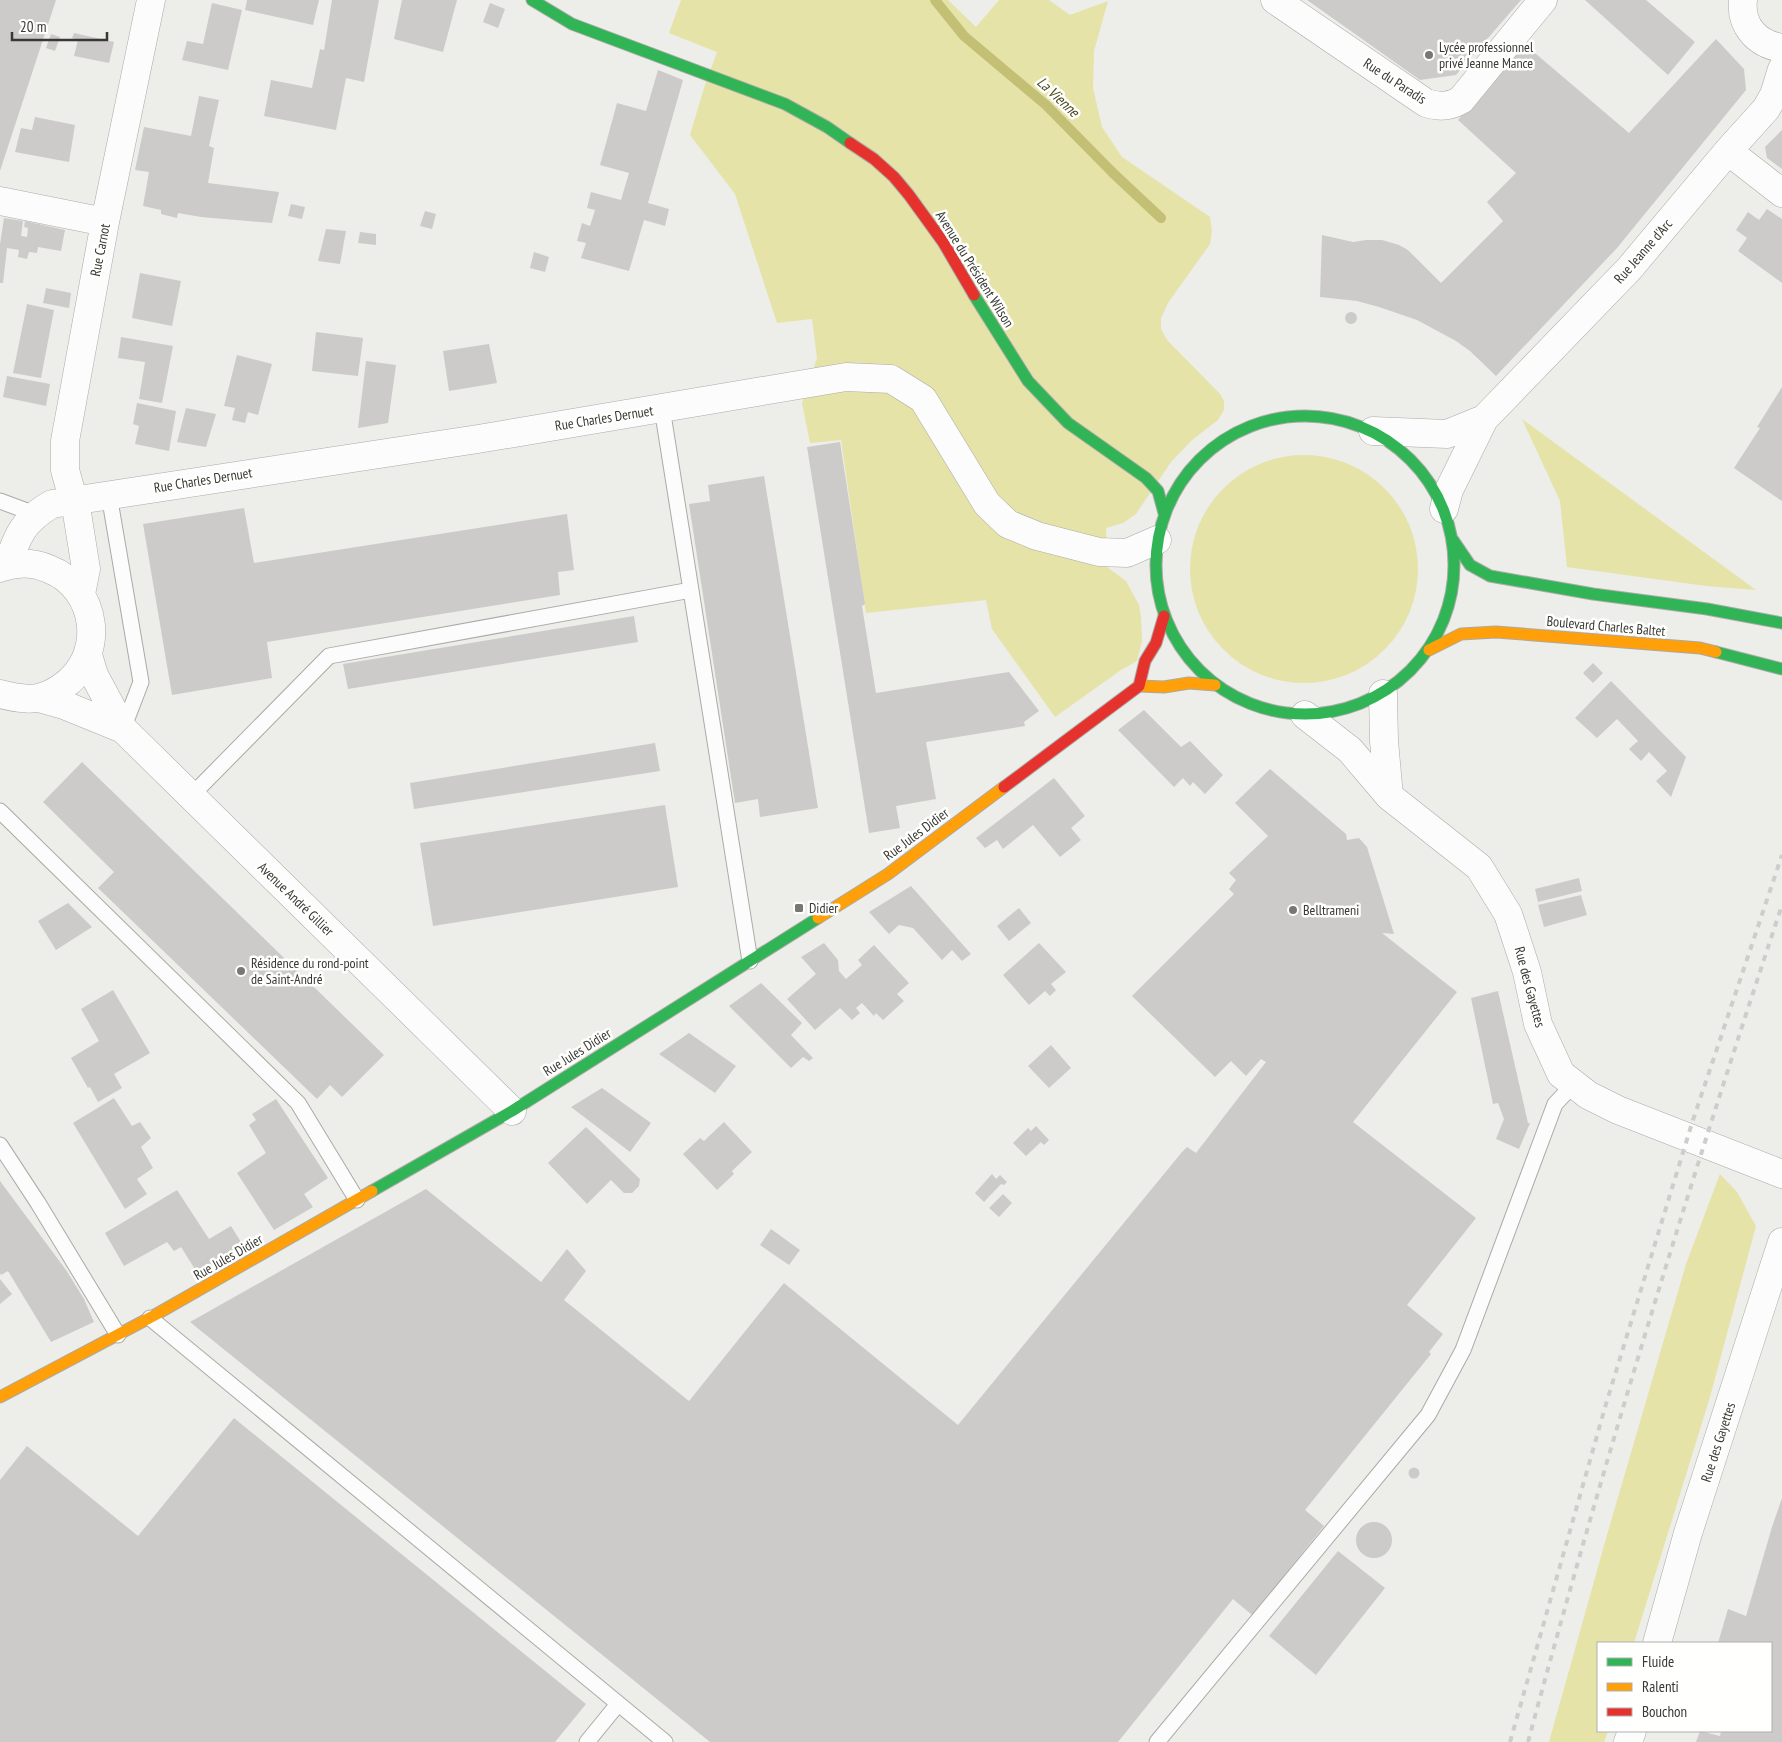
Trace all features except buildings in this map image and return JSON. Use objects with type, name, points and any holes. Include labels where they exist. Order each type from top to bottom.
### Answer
[{"type":"street","name":"Rue Carnot","points":[[81,594],[86,569],[77,513],[65,470],[64,441],[105,222],[151,0]]},
{"type":"street","name":"Avenue du Président Wilson","points":[[532,0],[572,24],[785,104],[827,127],[874,159],[894,177],[938,234],[1003,344],[1028,381],[1068,423],[1146,478],[1158,491],[1164,513]]},
{"type":"street","name":"Rue du Paradis","points":[[1275,0],[1426,103],[1438,106],[1452,105],[1461,100],[1543,0]]},
{"type":"street","points":[[1743,0],[1743,15],[1748,28],[1756,39],[1768,45],[1782,56]]},
{"type":"street","name":"Rue Jeanne d'Arc","points":[[1444,509],[1449,490],[1484,419],[1629,269],[1728,151],[1766,109],[1774,95],[1782,56]]},
{"type":"street","points":[[1728,151],[1782,193]]},
{"type":"street","points":[[0,201],[105,222]]},
{"type":"street","name":"Rue Charles Dernuet","points":[[4,567],[24,528],[35,514],[52,504],[488,437],[846,377],[891,379],[923,398],[987,504],[1008,524],[1037,536],[1099,552],[1126,553],[1157,540]]},
{"type":"street","points":[[1307,415],[1341,420],[1373,431],[1402,452],[1421,471],[1427,478],[1444,509],[1453,540],[1454,578],[1446,616],[1429,650],[1409,674],[1383,694],[1346,710],[1305,715],[1257,708],[1215,685],[1181,650],[1164,616],[1156,579],[1157,540],[1164,513],[1180,481],[1204,454],[1234,433],[1273,418],[1307,415]]},
{"type":"street","name":"Rue Jeanne d'Arc","points":[[1373,431],[1447,434],[1484,419]]},
{"type":"street","name":"Boulevard Charles Baltet","points":[[1453,540],[1470,565],[1490,576],[1593,594],[1708,609],[1782,623]]},
{"type":"street","points":[[0,694],[19,699],[39,698],[55,692],[69,682],[80,670],[88,655],[92,639],[92,624],[88,608],[81,594],[70,581],[57,572],[41,566],[25,563],[4,567]]},
{"type":"street","points":[[1164,616],[1156,643],[1145,661],[1139,686],[1164,687],[1189,683],[1215,685]]},
{"type":"street","name":"Boulevard Charles Baltet","points":[[1429,650],[1461,634],[1496,632],[1700,648],[1782,669]]},
{"type":"street","name":"Avenue André Gillier","points":[[88,655],[94,675],[123,729],[512,1111]]},
{"type":"street","name":"Rue Jules Didier","points":[[0,1397],[150,1318],[512,1111],[888,874],[1139,686]]},
{"type":"street","points":[[1383,694],[1384,741],[1389,796]]},
{"type":"street","name":"Avenue André Gillier","points":[[39,698],[64,705],[123,729]]},
{"type":"street","name":"Rue des Gayettes","points":[[1305,715],[1350,750],[1389,796],[1479,867],[1508,914],[1527,972],[1538,1024],[1561,1074],[1588,1095],[1618,1110],[1782,1174]]},
{"type":"street","name":"Rue des Gayettes","points":[[1657,1642],[1688,1533],[1782,1242]]},
{"type":"lane","points":[[662,408],[750,961]]},
{"type":"lane","points":[[110,495],[141,682],[123,729]]},
{"type":"lane","points":[[0,501],[35,514]]},
{"type":"lane","points":[[191,796],[329,656],[691,590]]},
{"type":"lane","points":[[0,810],[298,1103],[357,1200]]},
{"type":"lane","points":[[1157,1742],[1428,1415],[1462,1350],[1555,1104],[1574,1084]]},
{"type":"lane","points":[[0,1145],[38,1203],[118,1335]]},
{"type":"lane","points":[[150,1318],[665,1742]]},
{"type":"lane","points":[[587,1742],[618,1704]]},
{"type":"shaded area","points":[[681,0],[948,0],[976,27],[999,0],[1049,0],[1070,15],[1108,1],[1094,51],[1093,88],[1102,127],[1122,157],[1210,217],[1212,231],[1210,244],[1168,303],[1161,318],[1161,329],[1167,340],[1220,394],[1224,401],[1224,410],[1218,420],[1192,440],[1171,462],[1136,514],[1123,523],[1106,528],[1107,567],[1126,581],[1139,605],[1142,641],[1137,661],[1121,670],[1055,717],[992,629],[986,600],[866,613],[841,440],[810,443],[802,403],[817,358],[812,319],[777,323],[735,194],[690,135],[717,52],[669,33]]},
{"type":"shaded area","points":[[1522,419],[1756,590],[1706,586],[1567,567],[1560,501]]},
{"type":"shaded area","points":[[1293,455],[1315,455],[1337,460],[1358,468],[1385,488],[1405,515],[1416,547],[1418,569],[1416,591],[1405,623],[1385,650],[1358,670],[1337,678],[1315,683],[1293,683],[1271,678],[1250,670],[1223,650],[1203,623],[1195,602],[1190,580],[1190,558],[1195,536],[1203,515],[1223,488],[1250,468],[1271,460]]},
{"type":"shaded area","points":[[1720,1174],[1737,1192],[1756,1226],[1710,1397],[1634,1642],[1597,1642],[1597,1732],[1608,1732],[1604,1742],[1549,1742],[1605,1542],[1686,1264]]},
{"type":"waterway","name":"La Vienne","points":[[935,0],[964,36],[1046,105],[1113,173],[1161,218]]},
{"type":"railway","points":[[1510,1742],[1606,1404],[1692,1123],[1782,855]]},
{"type":"railway","points":[[1528,1742],[1587,1531],[1649,1322],[1714,1113],[1782,905]]},
{"type":"traffic: fast","points":[[532,0],[572,24],[785,104],[827,127],[850,143]]},
{"type":"traffic: fast","points":[[974,295],[1028,381],[1068,423],[1146,478],[1158,491],[1164,513]]},
{"type":"traffic: fast","points":[[1290,416],[1320,416],[1348,422],[1375,433],[1411,459],[1429,482],[1443,508],[1454,550],[1454,565],[1454,580],[1443,622],[1429,648],[1411,671],[1375,697],[1348,708],[1320,714],[1290,714],[1262,708],[1235,697],[1199,671],[1190,660],[1173,635],[1162,608],[1156,580],[1156,550],[1162,522],[1173,495],[1199,459],[1210,450],[1235,433],[1262,422],[1290,416]]},
{"type":"traffic: fast","points":[[1453,540],[1470,565],[1490,576],[1593,594],[1707,609],[1782,623]]},
{"type":"traffic: fast","points":[[1716,652],[1782,669]]},
{"type":"traffic: fast","points":[[372,1191],[512,1111],[818,918]]},
{"type":"traffic: slow","points":[[1429,650],[1461,634],[1496,632],[1700,648],[1716,652]]},
{"type":"traffic: slow","points":[[1139,686],[1164,687],[1189,683],[1215,685]]},
{"type":"traffic: slow","points":[[818,918],[888,874],[1004,787]]},
{"type":"traffic: slow","points":[[0,1397],[155,1315],[372,1191]]},
{"type":"traffic: jam","points":[[850,143],[874,159],[894,177],[909,195],[943,242],[974,295]]},
{"type":"traffic: jam","points":[[1004,787],[1139,686],[1145,661],[1156,643],[1164,616]]},
{"type":"place","name":"Lycée professionnel privé Jeanne Mance","points":[[1429,55]]},
{"type":"place","name":"Didier","points":[[799,908]]},
{"type":"place","name":"Belltrameni","points":[[1293,910]]},
{"type":"place","name":"Résidence du rond-point de Saint-André","points":[[241,971]]}]
